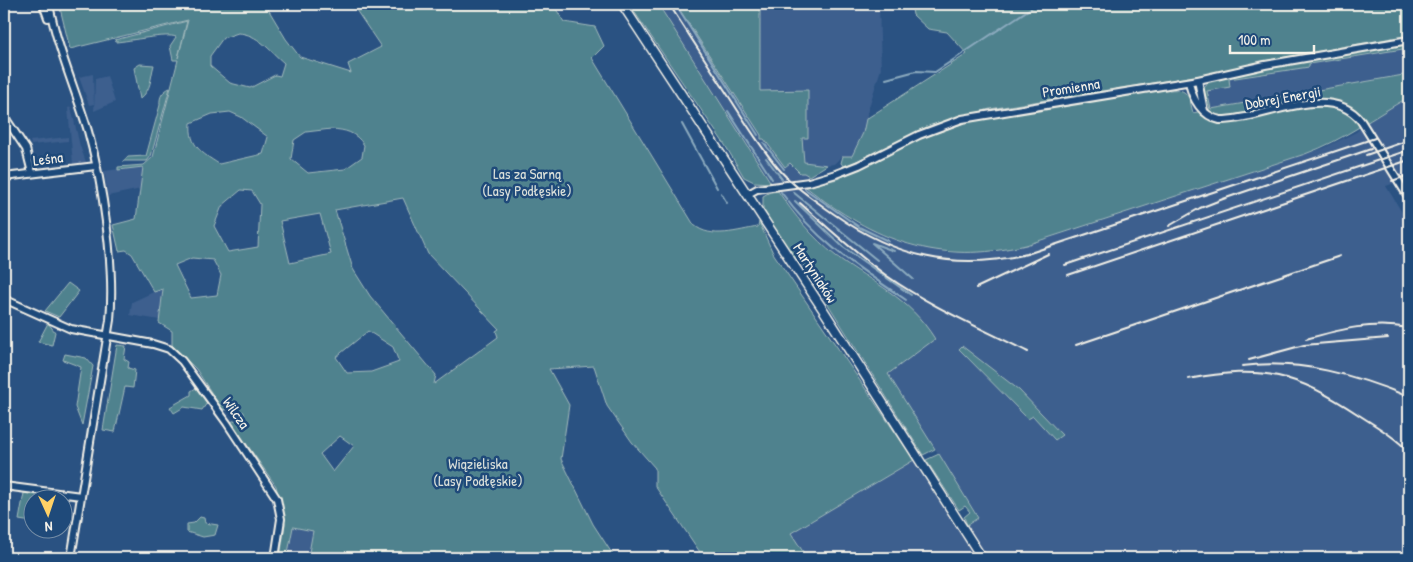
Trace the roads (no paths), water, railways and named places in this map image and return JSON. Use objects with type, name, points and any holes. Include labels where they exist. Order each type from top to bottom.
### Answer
[{"type":"main road","name":"Martyniaków","points":[[622,4],[748,194],[982,558]]},
{"type":"street","points":[[43,4],[87,129],[96,166],[111,280],[112,306],[108,336],[71,558]]},
{"type":"street","points":[[49,4],[59,50]]},
{"type":"street","name":"Promienna","points":[[748,194],[757,189],[809,182],[836,174],[859,165],[919,135],[962,120],[1189,82],[1264,65],[1409,40]]},
{"type":"street","points":[[1198,80],[1205,112]]},
{"type":"street","points":[[1189,82],[1198,105],[1205,112]]},
{"type":"street","name":"Dobrej Energii","points":[[1205,112],[1216,119],[1226,120],[1316,103],[1330,102],[1342,106],[1352,111],[1361,121],[1409,198]]},
{"type":"street","points":[[4,116],[6,125],[27,151],[32,173]]},
{"type":"street","name":"Leśna","points":[[4,177],[96,166]]},
{"type":"street","name":"Wilcza","points":[[4,298],[71,329],[163,347],[188,367],[276,499],[280,519],[275,558]]},
{"type":"street","points":[[4,486],[82,496]]},
{"type":"waterway","points":[[675,4],[758,135]]},
{"type":"waterway","points":[[886,79],[916,71],[935,72],[1037,4]]},
{"type":"waterway","points":[[728,111],[772,179]]},
{"type":"waterway","points":[[682,124],[717,188]]},
{"type":"waterway","points":[[764,143],[784,169]]},
{"type":"waterway","points":[[766,158],[782,179]]},
{"type":"waterway","points":[[805,189],[859,227],[888,241]]},
{"type":"waterway","points":[[781,192],[808,225],[838,252],[906,300]]},
{"type":"waterway","points":[[793,192],[877,260]]},
{"type":"waterway","points":[[721,193],[727,203]]},
{"type":"waterway","points":[[795,201],[843,247],[911,295]]},
{"type":"waterway","points":[[894,251],[872,243],[913,279]]},
{"type":"railway","points":[[669,4],[754,136],[784,175],[797,187],[857,229],[880,241],[926,256],[950,260],[975,261],[1027,254],[1375,138]]},
{"type":"railway","points":[[1366,155],[1409,140]]},
{"type":"railway","points":[[1169,226],[1200,208],[1223,199],[1371,149]]},
{"type":"railway","points":[[1065,265],[1409,150]]},
{"type":"railway","points":[[1068,275],[1409,160]]},
{"type":"railway","points":[[1392,181],[1409,175]]},
{"type":"railway","points":[[800,203],[842,241],[887,276],[939,307],[1028,352]]},
{"type":"railway","points":[[976,288],[1048,254]]},
{"type":"railway","points":[[1076,345],[1340,256]]},
{"type":"railway","points":[[1306,339],[1357,327],[1383,325],[1409,328]]},
{"type":"railway","points":[[1249,360],[1304,345],[1388,338]]},
{"type":"railway","points":[[1242,366],[1264,364],[1306,367],[1369,382],[1409,397]]},
{"type":"railway","points":[[1188,379],[1238,373],[1259,373],[1297,381],[1359,415],[1392,437],[1409,452]]},
{"type":"park label","name":"Las za Sarną (Lasy Podłęskie)","points":[[527,182]]},
{"type":"park label","name":"Wiązieliska (Lasy Podłęskie)","points":[[478,472]]}]
